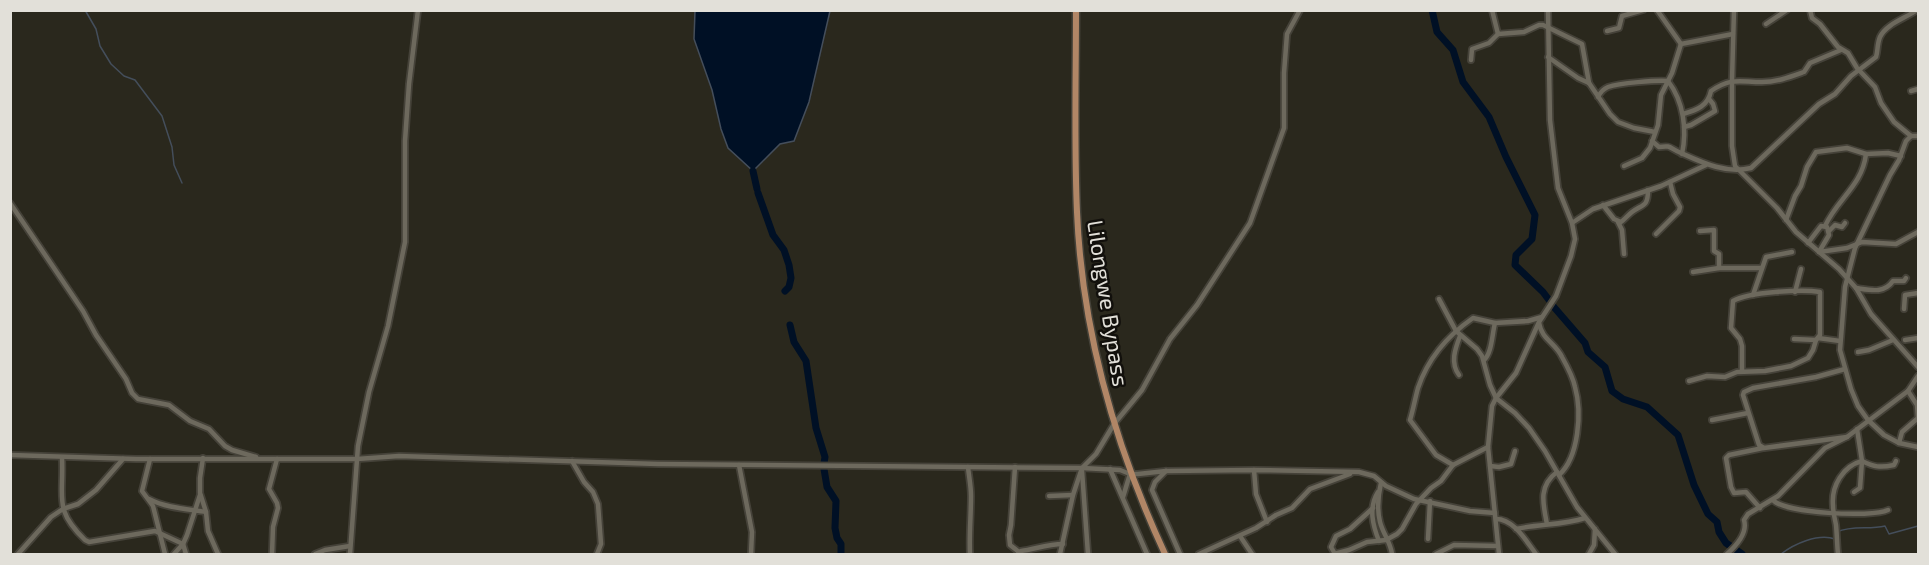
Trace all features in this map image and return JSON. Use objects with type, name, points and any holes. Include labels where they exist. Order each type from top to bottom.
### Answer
[{"type":"main road","name":"Lilongwe Bypass","points":[[1076,10],[1076,177],[1079,238],[1092,336],[1114,424],[1130,474],[1165,554]]},
{"type":"street","points":[[350,555],[358,446],[388,326],[405,242],[405,141],[418,10]]},
{"type":"street","points":[[1060,555],[1073,495],[1082,468],[1096,454],[1114,424],[1142,390],[1170,339],[1197,305],[1250,223],[1284,128],[1287,34],[1299,10]]},
{"type":"street","points":[[1492,10],[1498,34]]},
{"type":"street","points":[[1498,555],[1488,447],[1490,418],[1496,398],[1516,373],[1540,320],[1556,296],[1575,239],[1572,223],[1558,188],[1550,120],[1548,10]]},
{"type":"street","points":[[1607,31],[1618,29],[1622,16],[1643,10]]},
{"type":"street","points":[[1657,10],[1681,44]]},
{"type":"street","points":[[1734,10],[1733,156],[1738,171]]},
{"type":"street","points":[[1766,24],[1787,10]]},
{"type":"street","points":[[1810,10],[1812,18],[1820,24],[1841,50],[1848,52],[1859,70],[1875,87],[1881,103],[1894,122],[1911,136],[1918,136]]},
{"type":"street","points":[[1738,171],[1757,164],[1819,104],[1835,94],[1876,57],[1880,37],[1884,32],[1917,10]]},
{"type":"street","points":[[1471,60],[1472,50],[1489,43],[1498,34],[1524,32],[1539,25],[1548,26],[1582,44],[1589,83],[1618,122],[1655,132]]},
{"type":"street","points":[[1681,44],[1733,34]]},
{"type":"street","points":[[1624,166],[1642,158],[1650,148],[1658,125],[1661,95],[1681,44]]},
{"type":"street","points":[[1683,114],[1702,106],[1709,99],[1711,91],[1732,80],[1761,82],[1782,80],[1804,72],[1810,63],[1841,50]]},
{"type":"street","points":[[1548,57],[1589,83]]},
{"type":"street","points":[[1598,98],[1605,88],[1610,86],[1668,81]]},
{"type":"street","points":[[1668,81],[1680,103],[1683,114],[1685,141],[1682,154]]},
{"type":"street","points":[[1911,91],[1918,89]]},
{"type":"street","points":[[1684,127],[1715,111],[1709,99]]},
{"type":"street","points":[[1911,136],[1906,141],[1901,156],[1857,244],[1843,298],[1840,354],[1858,406],[1868,420],[1884,435],[1899,443],[1918,447]]},
{"type":"street","points":[[1652,141],[1659,147],[1669,146],[1706,165],[1738,171],[1747,177],[1808,243],[1835,265],[1856,288],[1871,314],[1918,367]]},
{"type":"street","points":[[1786,220],[1807,167],[1816,152],[1847,148],[1866,153],[1888,153],[1901,156]]},
{"type":"street","points":[[1808,243],[1817,229],[1825,226],[1859,179],[1864,170],[1866,153]]},
{"type":"street","points":[[1572,223],[1603,205],[1670,182],[1706,165]]},
{"type":"street","points":[[1656,234],[1679,211],[1680,207],[1670,182]]},
{"type":"street","points":[[1618,222],[1624,221],[1634,211],[1643,207],[1648,199],[1648,190]]},
{"type":"street","points":[[1627,197],[1634,211]]},
{"type":"street","points":[[10,203],[83,311],[96,335],[126,379],[132,393],[138,399],[169,405],[190,421],[209,429],[232,450],[259,458]]},
{"type":"street","points":[[1603,205],[1622,230],[1624,254]]},
{"type":"street","points":[[1819,252],[1829,236],[1829,231],[1835,225],[1842,227],[1845,223]]},
{"type":"street","points":[[1825,226],[1829,231]]},
{"type":"street","points":[[1700,231],[1714,230],[1714,251],[1719,254],[1719,268]]},
{"type":"street","points":[[1819,252],[1868,242],[1883,245],[1896,244],[1918,232]]},
{"type":"street","points":[[1752,296],[1761,268],[1768,256],[1792,252]]},
{"type":"street","points":[[1693,272],[1719,268],[1761,268]]},
{"type":"street","points":[[1795,292],[1801,269]]},
{"type":"street","points":[[1856,288],[1882,290],[1889,287],[1895,280],[1901,281],[1906,278]]},
{"type":"street","points":[[1689,381],[1707,376],[1725,377],[1742,372],[1766,371],[1800,363],[1810,356],[1821,326],[1820,292],[1780,292],[1736,298],[1732,303],[1731,328],[1740,339],[1742,346],[1742,372]]},
{"type":"street","points":[[1904,309],[1905,295],[1918,293]]},
{"type":"street","points":[[1439,299],[1456,331],[1477,349],[1484,360],[1490,385],[1496,398],[1529,428],[1585,518],[1615,555]]},
{"type":"street","points":[[1453,465],[1436,455],[1410,420],[1417,391],[1428,363],[1442,344],[1473,318],[1495,323],[1540,320]]},
{"type":"street","points":[[1540,320],[1542,335],[1562,354],[1575,387],[1578,417],[1576,442],[1566,467],[1546,483],[1543,494],[1547,524]]},
{"type":"street","points":[[1484,360],[1490,354],[1495,323]]},
{"type":"street","points":[[1459,375],[1455,370],[1454,359],[1460,336]]},
{"type":"street","points":[[1905,340],[1918,338]]},
{"type":"street","points":[[1794,339],[1840,341]]},
{"type":"street","points":[[1858,352],[1893,340]]},
{"type":"street","points":[[1764,448],[1759,445],[1748,413],[1743,395],[1747,390],[1845,369]]},
{"type":"street","points":[[1727,555],[1740,541],[1746,526],[1746,517],[1773,500],[1825,448],[1847,437],[1890,406],[1908,391],[1918,375]]},
{"type":"street","points":[[1899,443],[1902,432],[1918,418],[1918,405],[1908,391]]},
{"type":"street","points":[[1712,420],[1748,413]]},
{"type":"street","points":[[1854,492],[1860,488],[1862,461],[1857,429]]},
{"type":"street","points":[[1760,508],[1746,492],[1734,493],[1726,458],[1729,455],[1847,437]]},
{"type":"street","points":[[1373,508],[1350,529],[1336,536],[1331,544],[1335,554],[1343,553],[1367,542],[1389,539],[1400,532],[1420,500],[1431,488],[1442,481],[1453,465],[1488,447]]},
{"type":"street","points":[[1490,466],[1511,464],[1515,451]]},
{"type":"street","points":[[10,455],[123,459],[357,459],[399,456],[739,465],[1082,468],[1110,469],[1126,471],[1130,474],[1166,471],[1254,470],[1354,472],[1374,476],[1381,483],[1407,496],[1505,520],[1516,529],[1536,555]]},
{"type":"street","points":[[62,458],[61,500],[63,509],[69,522],[87,542],[159,532],[183,544],[186,555]]},
{"type":"street","points":[[203,458],[200,493],[206,512],[207,531],[218,555]]},
{"type":"street","points":[[18,555],[51,517],[63,509],[78,504],[96,490],[123,459]]},
{"type":"street","points":[[150,459],[142,491],[144,495],[167,506],[206,512]]},
{"type":"street","points":[[272,555],[273,527],[278,503],[269,489],[277,459]]},
{"type":"street","points":[[573,461],[598,504],[601,544],[597,555]]},
{"type":"street","points":[[1862,461],[1873,467],[1893,465],[1896,461]]},
{"type":"street","points":[[1838,555],[1833,495],[1839,478],[1852,466],[1862,461]]},
{"type":"street","points":[[739,465],[751,528],[751,555]]},
{"type":"street","points":[[968,467],[971,499],[968,538],[970,555]]},
{"type":"street","points":[[1015,467],[1010,545],[1018,553],[1049,544],[1063,544]]},
{"type":"street","points":[[1082,468],[1088,555]]},
{"type":"street","points":[[1110,469],[1147,555]]},
{"type":"street","points":[[1254,470],[1256,494],[1266,522]]},
{"type":"street","points":[[1166,471],[1155,482],[1152,490],[1180,555]]},
{"type":"street","points":[[1199,555],[1292,508],[1310,489],[1354,472]]},
{"type":"street","points":[[1123,497],[1130,474]]},
{"type":"street","points":[[1379,541],[1374,528],[1373,508],[1381,483]]},
{"type":"street","points":[[1379,490],[1380,523],[1389,539],[1392,555]]},
{"type":"street","points":[[174,555],[183,544],[200,493]]},
{"type":"street","points":[[1048,496],[1073,495]]},
{"type":"street","points":[[149,499],[153,506],[165,555]]},
{"type":"street","points":[[1773,500],[1780,506],[1797,510],[1834,513],[1880,513],[1888,510]]},
{"type":"street","points":[[1428,539],[1430,501]]},
{"type":"street","points":[[1516,529],[1547,524],[1568,524],[1585,518]]},
{"type":"street","points":[[1589,555],[1594,545],[1595,529]]},
{"type":"street","points":[[1240,536],[1252,555]]},
{"type":"street","points":[[1436,555],[1454,545],[1498,546]]},
{"type":"street","points":[[315,555],[325,550],[350,546]]},
{"type":"water","points":[[695,11],[830,11],[809,102],[794,141],[780,144],[753,171],[728,148],[721,129],[712,90],[694,39]]},
{"type":"waterway","points":[[85,10],[96,29],[100,46],[111,64],[124,76],[135,80],[162,116],[172,147],[174,165],[182,183]]},
{"type":"waterway","points":[[1432,10],[1437,32],[1453,50],[1463,82],[1489,117],[1535,215],[1532,239],[1516,255],[1515,265],[1549,300]]},
{"type":"waterway","points":[[753,171],[757,189]]},
{"type":"waterway","points":[[758,193],[773,235],[784,250],[789,265],[791,278],[789,287],[785,291]]},
{"type":"waterway","points":[[1553,306],[1585,343],[1588,352],[1605,367],[1612,391],[1623,399],[1647,407],[1678,435],[1694,485],[1708,514],[1717,522],[1719,532],[1726,543],[1742,554]]},
{"type":"waterway","points":[[790,325],[794,342],[806,361],[816,428],[825,457],[824,463]]},
{"type":"waterway","points":[[824,469],[827,487],[836,501],[835,528],[841,544],[841,554]]},
{"type":"waterway","points":[[1837,532],[1885,526],[1889,534],[1918,526]]},
{"type":"waterway","points":[[1781,554],[1806,540],[1821,537],[1835,539]]}]
